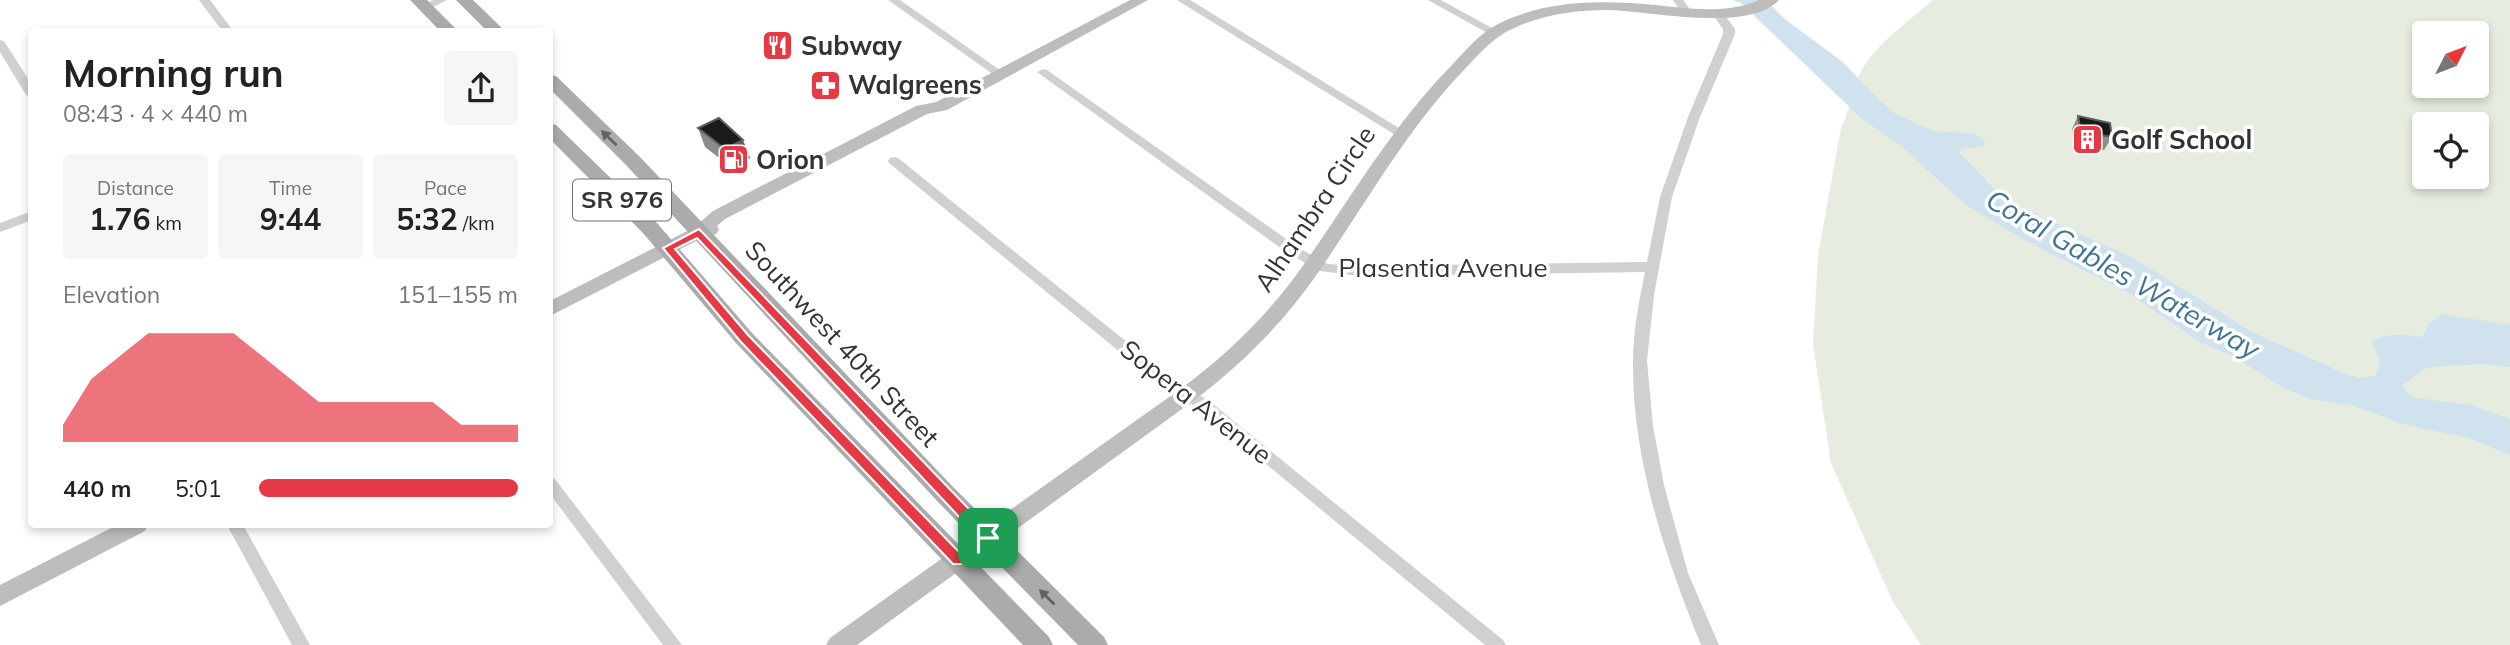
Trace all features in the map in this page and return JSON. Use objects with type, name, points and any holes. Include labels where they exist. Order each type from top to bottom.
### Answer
[{"type":"main road","points":[[464,0],[494,28]]},
{"type":"main road","points":[[421,3],[447,28]]},
{"type":"main road","name":"Southwest 40th Street","points":[[553,83],[633,161],[988,538],[1095,645]]},
{"type":"main road","name":"SR 976","points":[[553,132],[668,248],[744,338],[1040,645]]},
{"type":"street","points":[[204,0],[226,28]]},
{"type":"street","points":[[421,3],[442,0]]},
{"type":"street","points":[[893,0],[1001,75]]},
{"type":"street","points":[[699,232],[723,226],[1141,0]]},
{"type":"street","points":[[1182,0],[1401,133]]},
{"type":"street","points":[[1433,0],[1495,33]]},
{"type":"street","name":"Alhambra Circle","points":[[838,645],[1186,394],[1246,347],[1281,310],[1401,133],[1442,82],[1495,33],[1510,24],[1573,7],[1682,6],[1720,15],[1744,11],[1771,0]]},
{"type":"street","points":[[1710,645],[1674,554],[1656,485],[1645,426],[1640,361],[1645,306],[1661,219],[1672,177],[1730,34],[1720,15]]},
{"type":"street","points":[[0,43],[28,88]]},
{"type":"street","name":"Plasentia Avenue","points":[[1043,72],[1285,245],[1315,263],[1335,271],[1652,267]]},
{"type":"street","points":[[553,307],[699,232],[719,215],[835,154],[922,110],[942,106]]},
{"type":"street","points":[[835,154],[840,158],[854,157]]},
{"type":"street","name":"Sopera Avenue","points":[[894,161],[1158,375],[1219,417],[1497,645]]},
{"type":"street","points":[[0,228],[28,217]]},
{"type":"street","points":[[553,486],[673,645]]},
{"type":"street","points":[[0,596],[131,528]]},
{"type":"street","points":[[237,528],[301,645]]},
{"type":"shaded area","points":[[1933,0],[2510,0],[2510,645],[1921,645],[1892,600],[1831,463],[1813,344],[1818,255],[1841,128],[1863,68],[1880,46]]},
{"type":"water","name":"Coral Gables Waterway","points":[[1733,0],[1765,0],[1786,20],[1844,63],[1897,115],[1934,131],[1975,134],[1985,141],[1983,146],[1961,149],[1960,153],[2011,203],[2133,258],[2252,332],[2345,374],[2360,378],[2375,376],[2380,363],[2372,342],[2389,335],[2423,337],[2429,323],[2443,314],[2510,325],[2510,367],[2481,364],[2432,367],[2424,369],[2402,386],[2409,395],[2416,398],[2471,405],[2510,419],[2510,455],[2468,438],[2403,424],[2351,405],[2310,399],[2284,388],[2231,355],[2200,342],[2127,292],[2026,241],[1966,205],[1901,146],[1862,119],[1741,3]]},
{"type":"building","points":[[2078,116],[2110,123],[2112,137],[2081,132]]},
{"type":"building","points":[[719,118],[743,140],[725,149],[698,128]]},
{"type":"place","name":"Subway","points":[[778,46]]},
{"type":"place","name":"Walgreens","points":[[825,85]]},
{"type":"place","name":"Golf School","points":[[2088,140]]},
{"type":"place","name":"Orion","points":[[733,160]]},
{"type":"route","points":[[699,232],[988,538],[958,560],[744,338],[668,248],[699,232]]}]
